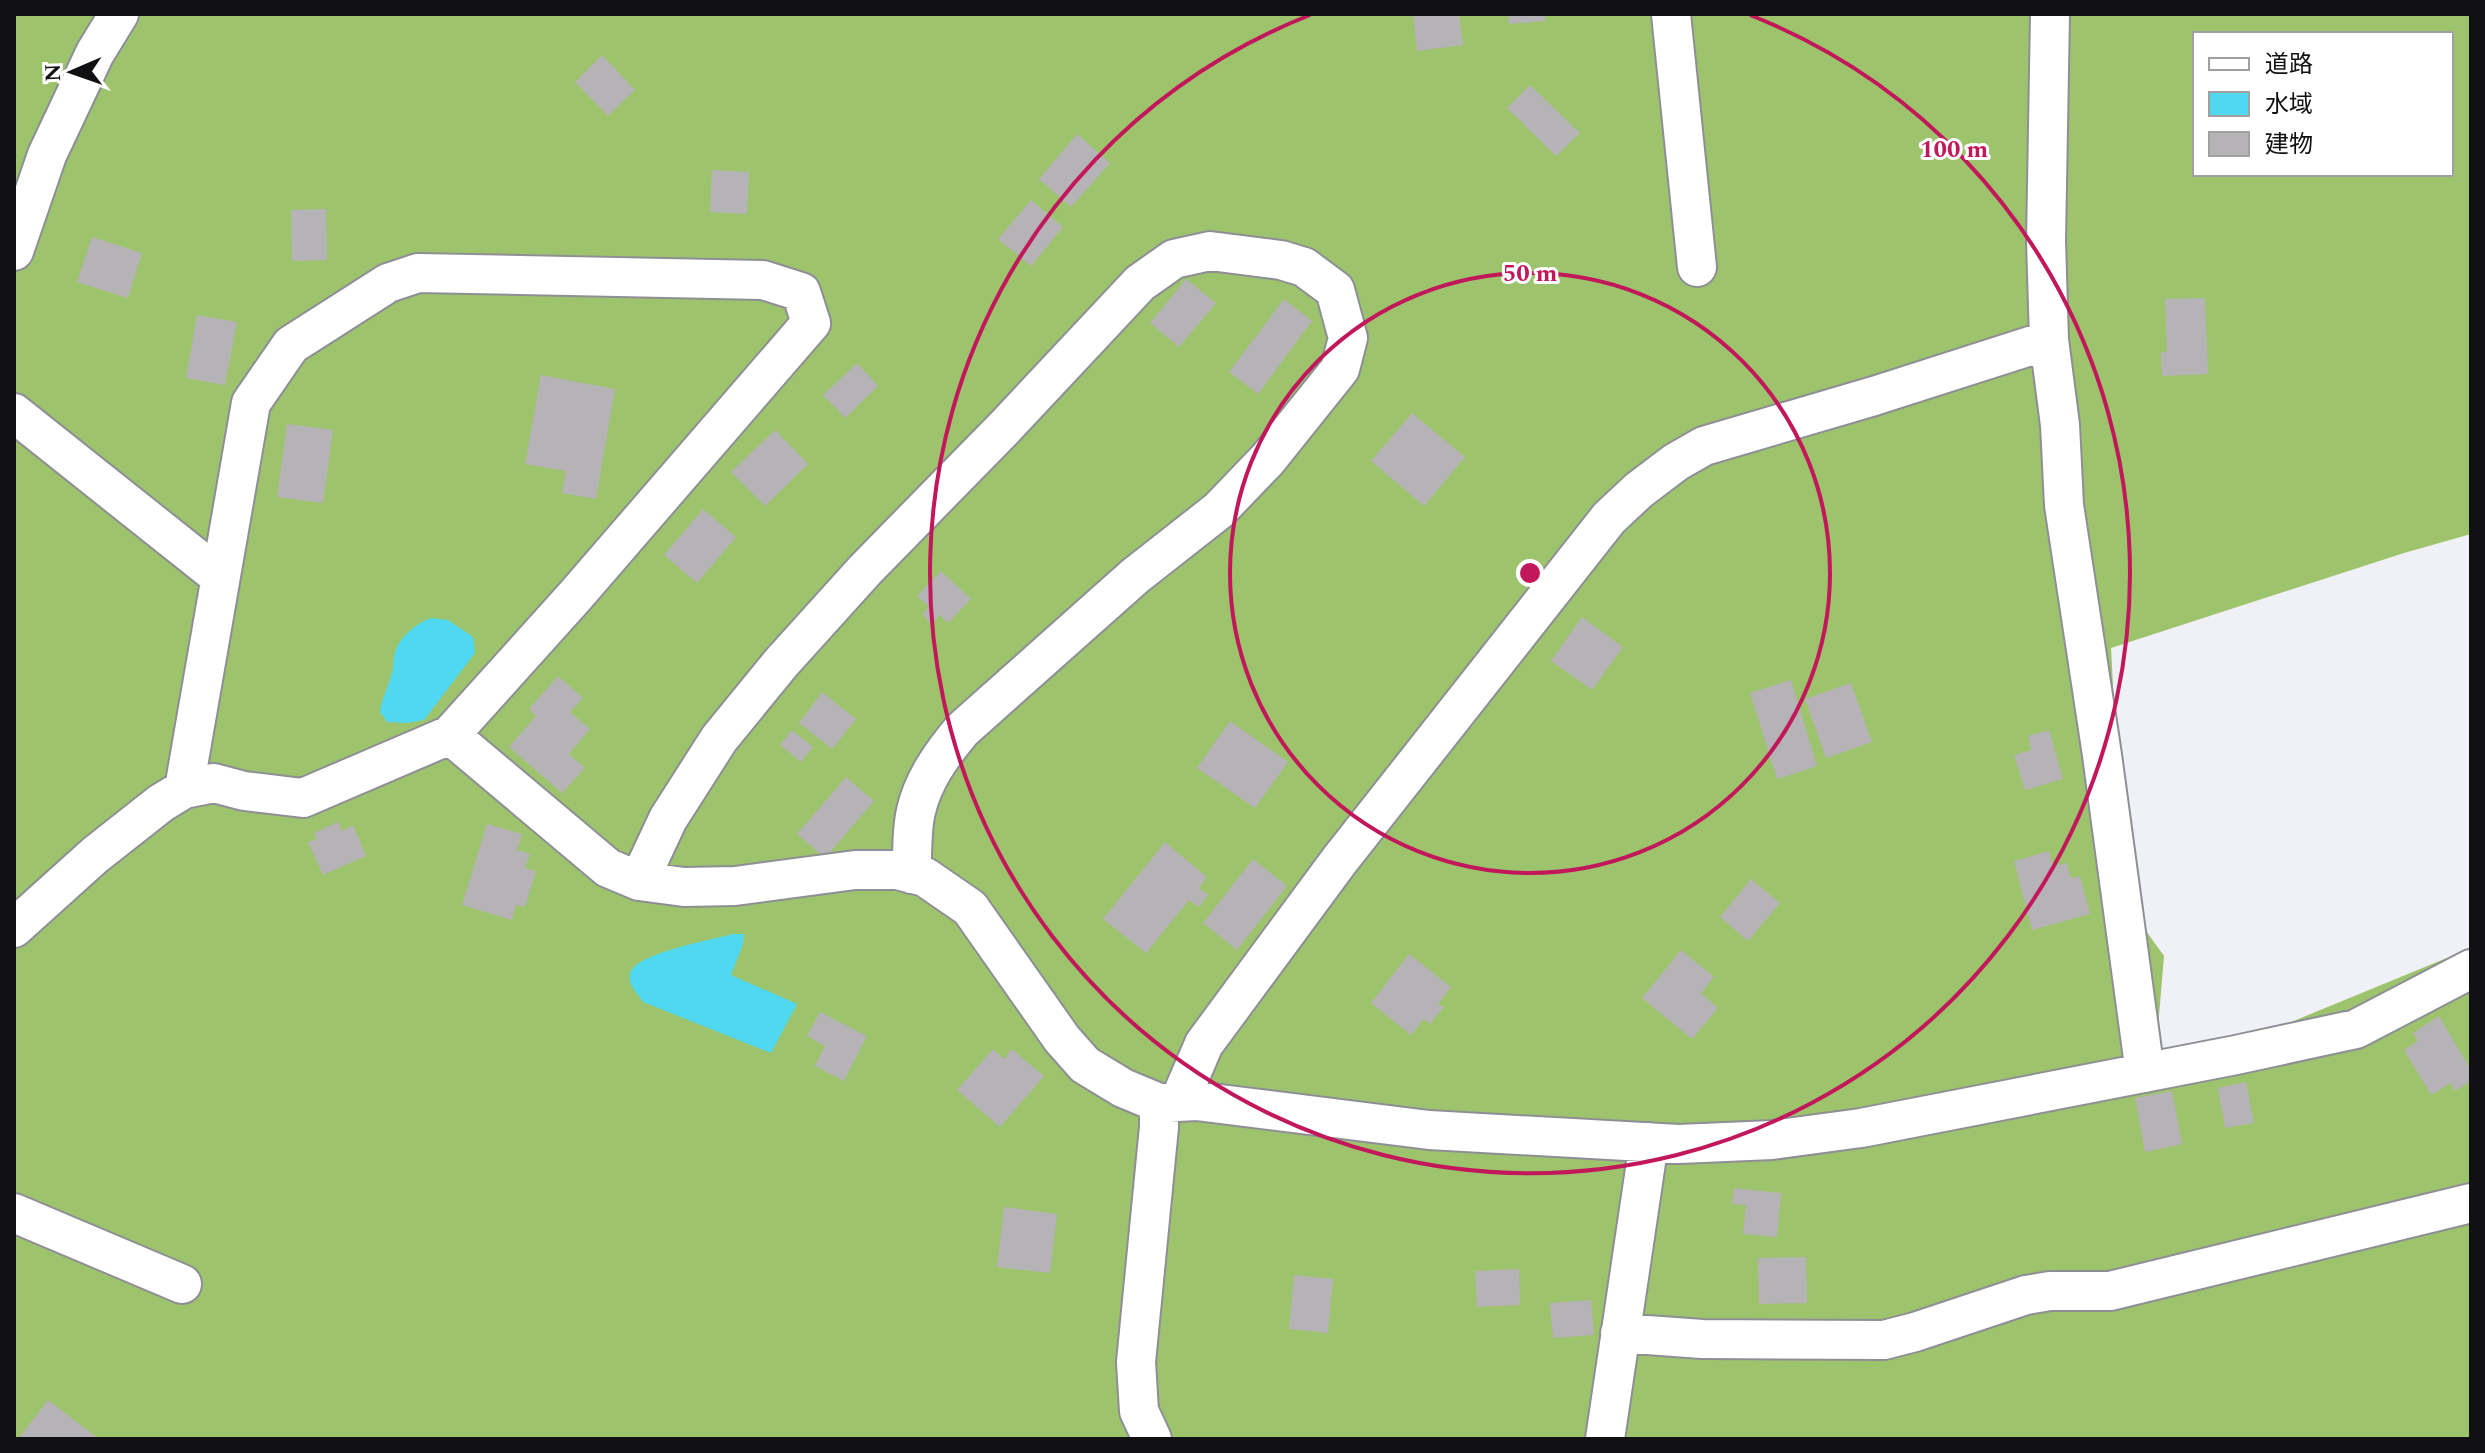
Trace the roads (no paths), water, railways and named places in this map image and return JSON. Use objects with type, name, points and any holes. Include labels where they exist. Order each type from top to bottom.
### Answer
[{"type":"street","points":[[14,251],[47,155],[95,53],[119,14]]},
{"type":"street","points":[[1671,14],[1697,267]]},
{"type":"street","points":[[2050,14],[2046,241],[2049,340],[2060,425],[2064,505],[2145,1073]]},
{"type":"street","points":[[639,881],[668,819],[719,739],[781,663],[865,570],[1140,283],[1174,259],[1210,251],[1281,260],[1304,267],[1335,290],[1348,338],[1340,369],[1268,459],[1219,510],[1135,576],[962,730],[928,780],[916,812],[911,874]]},
{"type":"street","points":[[14,928],[95,855],[161,803],[184,789],[214,783],[244,791],[303,798],[450,735],[576,595],[811,323],[801,292],[763,280],[418,273],[388,283],[291,345],[251,403],[184,789]]},
{"type":"street","points":[[1152,1439],[1139,1411],[1136,1362],[1159,1127],[1169,1102],[1204,1044],[1339,861],[1609,518],[1639,490],[1676,462],[1704,446],[2049,340]]},
{"type":"street","points":[[14,413],[220,577]]},
{"type":"street","points":[[450,735],[608,868],[639,881],[684,887],[735,886],[855,870],[897,870],[925,877],[970,908],[1062,1039],[1085,1065],[1123,1088],[1169,1102],[1196,1101],[1429,1130],[1679,1144],[1772,1140],[1861,1128],[2356,1029],[2471,969]]},
{"type":"street","points":[[1605,1439],[1649,1142]]},
{"type":"street","points":[[1620,1333],[1702,1339],[1884,1340],[2026,1295],[2050,1291],[2110,1291],[2471,1203]]},
{"type":"street","points":[[14,1213],[182,1284]]},
{"type":"water","points":[[431,618],[448,620],[473,637],[475,653],[424,720],[387,722],[380,712],[396,650],[408,633]]},
{"type":"water","points":[[744,934],[731,975],[797,1004],[771,1053],[643,1002],[630,982],[635,966],[645,960],[675,948]]}]
